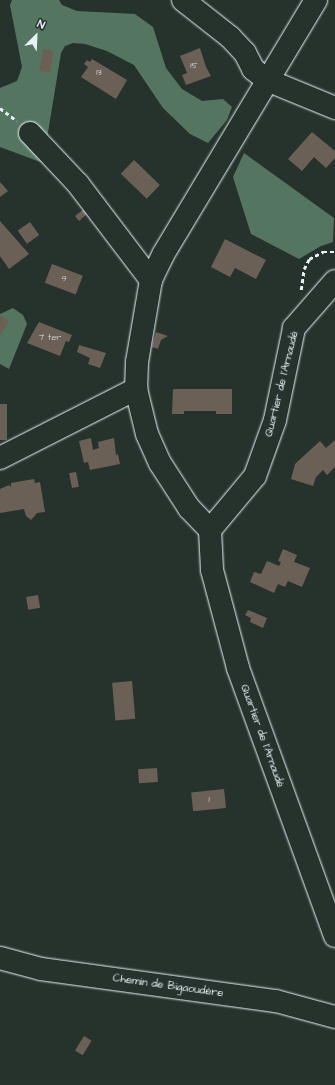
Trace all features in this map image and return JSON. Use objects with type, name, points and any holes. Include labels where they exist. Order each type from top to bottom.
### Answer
[{"type":"street","points":[[184,0],[230,38],[245,53],[253,69],[267,80],[335,108]]},
{"type":"street","points":[[210,530],[189,508],[160,463],[147,434],[136,389],[136,362],[151,280],[267,80],[316,0]]},
{"type":"street","points":[[30,132],[78,184],[151,280]]},
{"type":"street","name":"Quartier de l'Arnaudé","points":[[335,281],[294,328],[276,420],[254,476],[210,530],[212,570],[238,668],[335,936]]},
{"type":"street","points":[[0,458],[136,389]]},
{"type":"street","name":"Chemin de Bigaoudère","points":[[0,958],[40,968],[276,1001],[335,1017]]},
{"type":"green space","points":[[12,0],[59,0],[62,5],[77,11],[135,14],[153,27],[166,68],[182,89],[202,101],[223,99],[232,107],[227,120],[208,143],[190,134],[163,108],[134,65],[107,51],[85,44],[73,43],[65,46],[61,53],[43,163],[0,147],[0,88],[17,81],[22,67],[10,5]]},
{"type":"green space","points":[[244,153],[334,218],[333,242],[321,246],[299,259],[251,234],[233,177]]},
{"type":"green space","points":[[13,308],[23,315],[27,324],[9,369],[0,364],[0,314]]},
{"type":"building","points":[[200,48],[206,67],[211,76],[186,85],[182,75],[187,73],[180,56]]},
{"type":"building","points":[[43,49],[54,51],[50,73],[39,71]]},
{"type":"building","points":[[92,59],[127,80],[116,99],[81,77],[88,67],[84,64],[87,60],[90,62]]},
{"type":"building","points":[[312,132],[335,151],[335,158],[326,168],[314,157],[302,171],[288,159]]},
{"type":"building","points":[[134,160],[160,185],[147,199],[121,174]]},
{"type":"building","points":[[0,182],[8,191],[0,197]]},
{"type":"building","points":[[84,209],[87,214],[79,221],[75,216]]},
{"type":"building","points":[[0,221],[29,254],[9,269],[0,256]]},
{"type":"building","points":[[30,222],[39,235],[27,244],[18,231]]},
{"type":"building","points":[[225,239],[266,260],[256,279],[235,268],[230,277],[211,267]]},
{"type":"building","points":[[52,264],[83,276],[76,294],[45,283]]},
{"type":"building","points":[[0,315],[9,321],[0,335]]},
{"type":"building","points":[[39,322],[72,335],[69,342],[66,341],[60,356],[27,343]]},
{"type":"building","points":[[156,332],[168,336],[161,340],[158,349],[152,347]]},
{"type":"building","points":[[79,345],[106,353],[100,368],[88,364],[90,358],[77,352]]},
{"type":"building","points":[[173,389],[232,389],[232,414],[216,414],[216,411],[184,411],[184,414],[172,414]]},
{"type":"building","points":[[0,404],[7,404],[7,440],[0,440]]},
{"type":"building","points":[[91,438],[93,450],[99,448],[98,442],[114,438],[116,455],[118,454],[120,464],[90,470],[88,462],[84,463],[79,441]]},
{"type":"building","points":[[335,440],[335,467],[327,475],[323,470],[316,477],[313,486],[291,479],[295,464],[320,441],[326,448]]},
{"type":"building","points":[[76,472],[79,487],[72,488],[69,473]]},
{"type":"building","points":[[34,479],[35,483],[40,482],[45,512],[37,513],[31,520],[26,516],[24,509],[0,513],[0,489],[9,485],[11,487],[11,483]]},
{"type":"building","points":[[283,549],[297,555],[294,562],[310,568],[302,587],[288,581],[285,587],[278,584],[274,593],[250,582],[254,572],[261,574],[267,561],[279,566],[281,562],[278,561]]},
{"type":"building","points":[[38,595],[40,608],[28,610],[26,597]]},
{"type":"building","points":[[248,610],[267,618],[263,628],[250,622],[251,618],[245,615]]},
{"type":"building","points":[[132,681],[135,719],[115,721],[112,683]]},
{"type":"building","points":[[157,768],[158,782],[139,783],[138,769]]},
{"type":"building","points":[[224,789],[226,808],[193,811],[191,792]]},
{"type":"building","points":[[84,1036],[92,1041],[83,1055],[75,1050]]}]
